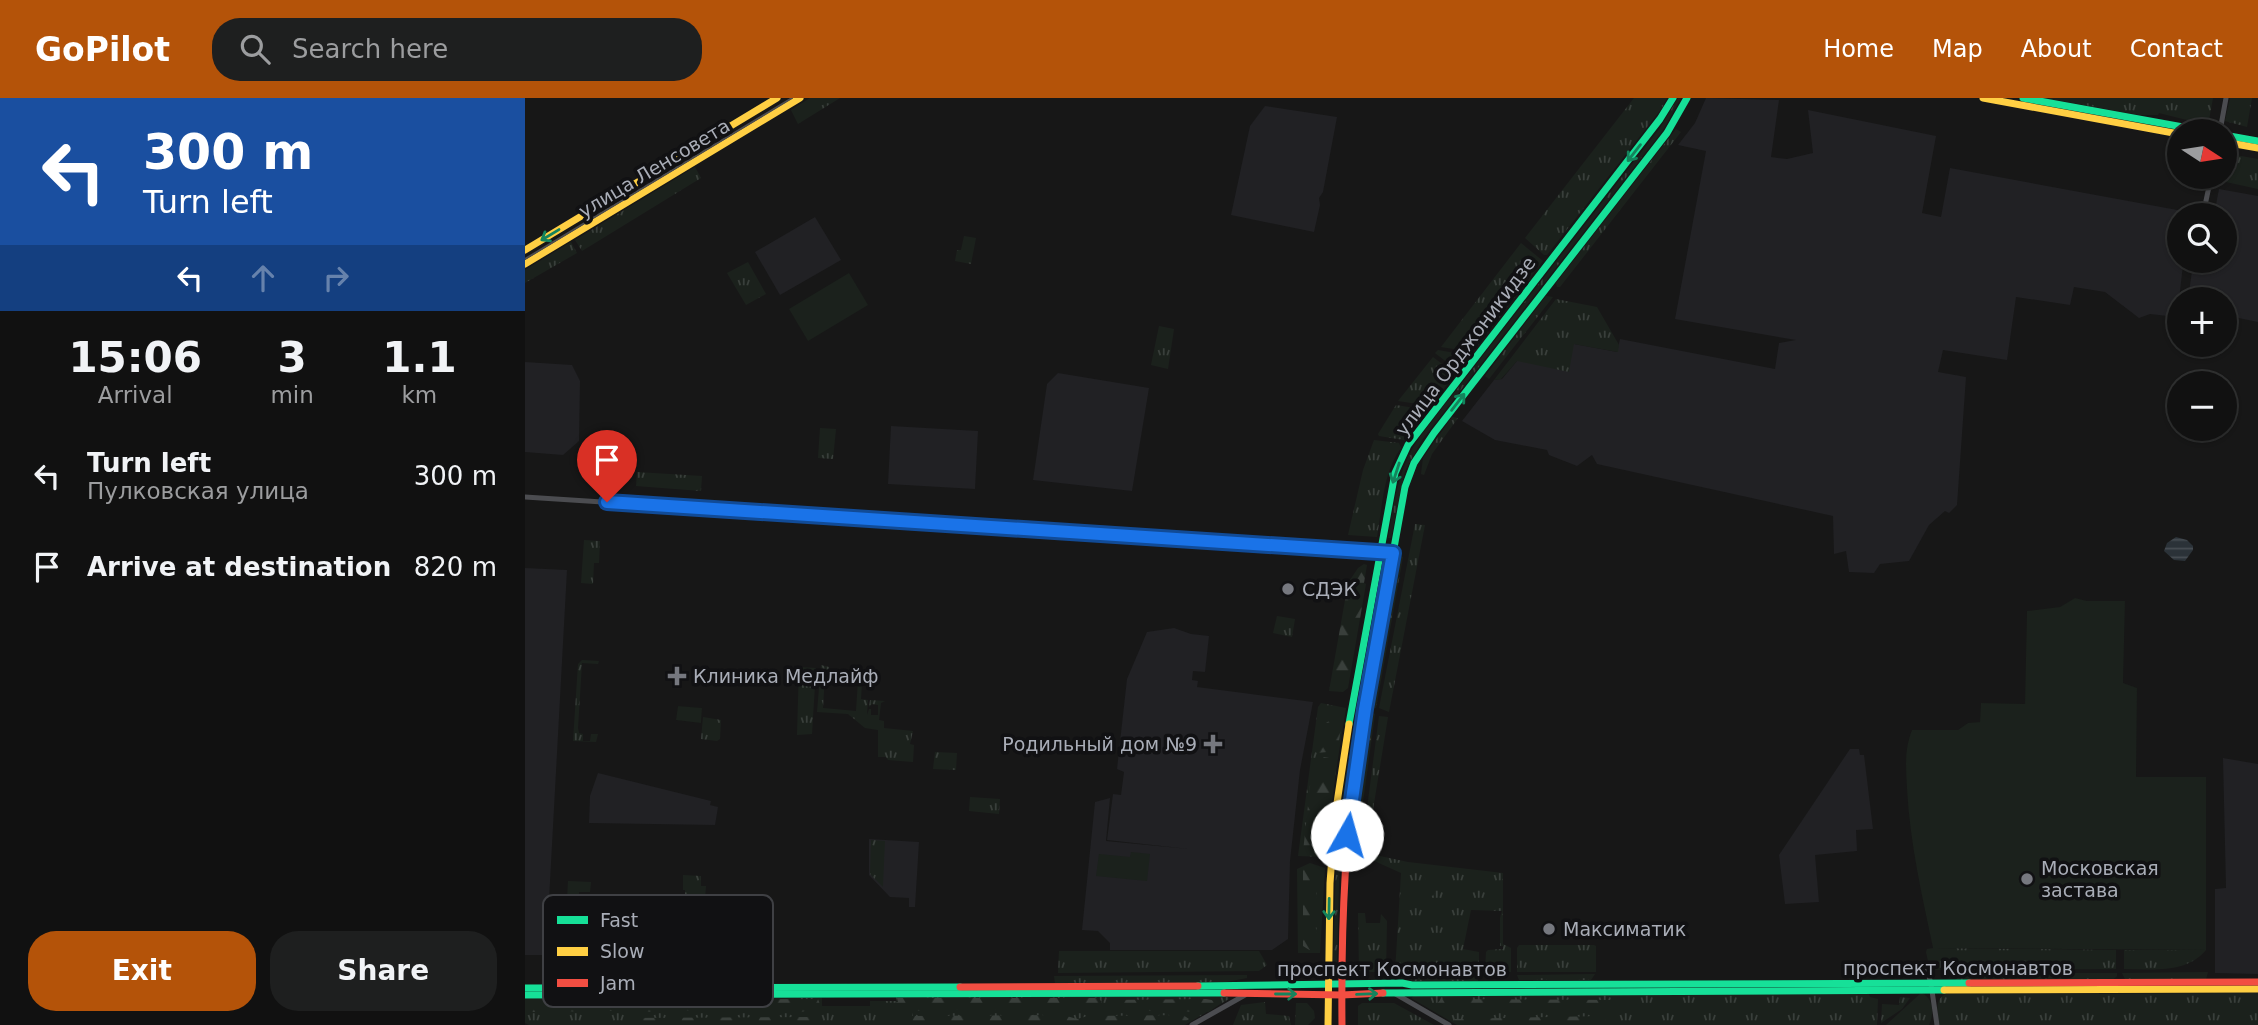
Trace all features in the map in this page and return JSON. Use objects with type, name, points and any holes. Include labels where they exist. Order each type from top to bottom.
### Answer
[{"type":"street","name":"улица Ленсовета","points":[[525,250],[777,98]]},
{"type":"street","name":"улица Ленсовета","points":[[525,264],[800,98]]},
{"type":"street","name":"улица Орджоникидзе","points":[[1328,1025],[1331,863],[1335,816],[1343,756],[1393,480],[1408,445],[1660,119],[1673,98]]},
{"type":"street","name":"улица Орджоникидзе","points":[[1342,1025],[1343,890],[1349,817],[1365,709],[1405,487],[1417,457],[1451,410],[1667,133],[1687,98]]},
{"type":"street","points":[[1983,98],[2167,132]]},
{"type":"street","points":[[2023,98],[2167,124]]},
{"type":"street","points":[[2222,119],[2226,98]]},
{"type":"street","points":[[2237,137],[2258,141]]},
{"type":"street","points":[[2237,145],[2258,149]]},
{"type":"street","points":[[525,497],[1393,553]]},
{"type":"street","points":[[1927,969],[1937,1025]]},
{"type":"street","name":"проспект Космонавтов","points":[[773,994],[1342,995],[1393,992],[2258,982]]},
{"type":"street","name":"проспект Космонавтов","points":[[773,987],[1342,983],[2258,989]]},
{"type":"street","name":"проспект Космонавтов","points":[[525,988],[543,988]]},
{"type":"street","points":[[1393,992],[1449,1025]]},
{"type":"street","name":"проспект Космонавтов","points":[[525,995],[543,995]]},
{"type":"street","points":[[1192,1025],[1245,995]]},
{"type":"shaded area","points":[[1706,98],[1779,100],[1771,157],[1787,159],[1813,153],[1808,110],[1936,136],[1922,213],[1941,217],[1950,168],[2167,208],[2167,273],[2182,273],[2180,287],[2167,287],[2167,316],[2150,314],[2139,318],[2105,292],[2074,287],[2070,305],[2016,297],[2007,360],[1943,350],[1938,372],[1966,377],[1957,505],[1929,525],[1909,561],[1880,564],[1874,573],[1849,572],[1846,551],[1834,554],[1833,516],[1597,464],[1592,455],[1577,466],[1549,455],[1547,450],[1495,440],[1462,421],[1494,380],[1502,379],[1517,361],[1574,344],[1617,352],[1620,339],[1775,369],[1779,343],[1796,340],[1675,319],[1706,151],[1678,145],[1695,123]]},
{"type":"shaded area","points":[[1265,106],[1337,117],[1314,232],[1231,215],[1250,126]]},
{"type":"shaded area","points":[[2219,189],[2258,196],[2258,322],[2237,318],[2237,287],[2190,287],[2192,273],[2237,273],[2237,203],[2216,203]]},
{"type":"shaded area","points":[[815,217],[841,260],[780,295],[755,252]]},
{"type":"shaded area","points":[[525,362],[572,365],[580,381],[579,441],[563,455],[525,452]]},
{"type":"shaded area","points":[[1058,373],[1149,388],[1132,491],[1033,480],[1047,384]]},
{"type":"shaded area","points":[[891,426],[978,431],[975,489],[888,484]]},
{"type":"shaded area","points":[[2176,537],[2187,540],[2193,546],[2185,561],[2174,560],[2164,551],[2167,543]]},
{"type":"shaded area","points":[[525,568],[567,570],[549,895],[543,895],[543,955],[525,955]]},
{"type":"shaded area","name":"Родильный дом №9","points":[[1174,628],[1209,636],[1205,672],[1193,671],[1192,680],[1198,681],[1197,687],[1313,702],[1300,770],[1290,861],[1288,939],[1272,950],[1110,950],[1110,943],[1098,931],[1082,930],[1095,802],[1110,798],[1106,841],[1189,849],[1107,840],[1113,794],[1121,795],[1124,772],[1117,769],[1127,679],[1147,632]]},
{"type":"shaded area","points":[[1850,749],[1859,749],[1860,755],[1864,755],[1873,829],[1856,830],[1857,851],[1815,855],[1819,902],[1785,904],[1779,855]]},
{"type":"shaded area","points":[[2223,758],[2258,764],[2258,974],[2215,973],[2215,889],[2226,888]]},
{"type":"shaded area","points":[[598,773],[711,801],[710,805],[718,807],[715,825],[589,823],[590,796]]},
{"type":"shaded area","points":[[869,839],[919,842],[915,907],[909,907],[909,898],[890,897],[869,875]]},
{"type":"green space","points":[[810,98],[840,98],[798,124],[791,110]]},
{"type":"green space","points":[[1634,98],[1667,98],[1662,108],[1547,255],[1544,255],[1525,238]]},
{"type":"green space","points":[[1678,98],[1681,98],[1663,130],[1422,440],[1405,471],[1391,538],[1388,538],[1402,474],[1419,438],[1660,128]]},
{"type":"green space","points":[[2045,98],[2213,98],[2209,119],[2183,119],[2159,113],[2139,115]]},
{"type":"green space","points":[[2230,98],[2252,98],[2247,127],[2237,124],[2237,119],[2225,119]]},
{"type":"green space","points":[[1676,129],[1681,132],[1560,287],[1557,287],[1556,283]]},
{"type":"green space","points":[[2237,155],[2258,159],[2258,189],[2237,184]]},
{"type":"green space","points":[[695,167],[701,178],[582,251],[575,240]]},
{"type":"green space","points":[[964,236],[976,238],[971,264],[955,261]]},
{"type":"green space","points":[[571,242],[577,253],[525,283],[525,270]]},
{"type":"green space","points":[[1521,243],[1543,261],[1473,352],[1441,347]]},
{"type":"green space","points":[[748,262],[766,294],[746,305],[727,273]]},
{"type":"green space","points":[[849,273],[868,305],[808,341],[789,309]]},
{"type":"green space","points":[[1546,296],[1553,297],[1489,379],[1485,376]]},
{"type":"green space","points":[[1556,299],[1597,307],[1619,345],[1618,352],[1574,344],[1569,372],[1517,361],[1501,379],[1494,380]]},
{"type":"green space","points":[[1159,326],[1174,329],[1168,369],[1151,365]]},
{"type":"green space","points":[[1438,350],[1469,357],[1457,370],[1435,353]]},
{"type":"green space","points":[[1433,357],[1455,374],[1431,406],[1398,401]]},
{"type":"green space","points":[[1396,405],[1421,409],[1425,413],[1404,440],[1378,434]]},
{"type":"green space","points":[[1452,417],[1458,418],[1432,454],[1424,475],[1421,474],[1423,458]]},
{"type":"green space","points":[[820,428],[836,429],[833,459],[818,458]]},
{"type":"green space","points":[[1374,440],[1399,443],[1401,448],[1387,479],[1377,537],[1348,535],[1363,470]]},
{"type":"green space","points":[[637,472],[702,476],[701,491],[636,486]]},
{"type":"green space","points":[[1415,524],[1425,525],[1389,712],[1379,708]]},
{"type":"green space","points":[[584,540],[600,541],[599,563],[594,563],[593,584],[581,583]]},
{"type":"green space","points":[[1398,555],[1403,557],[1376,708],[1371,708]]},
{"type":"green space","points":[[1386,558],[1344,811],[1337,967],[1333,967],[1336,863],[1343,789]]},
{"type":"green space","points":[[1364,564],[1367,565],[1366,584],[1348,688],[1343,692],[1329,691],[1348,583]]},
{"type":"green space","points":[[2075,598],[2087,601],[2125,601],[2123,683],[2137,688],[2136,777],[2206,777],[2206,950],[1933,948],[1911,830],[1906,759],[1912,730],[1958,730],[1968,723],[1980,722],[1981,703],[2025,704],[2027,611],[2060,607]]},
{"type":"green space","points":[[1277,616],[1295,619],[1292,637],[1273,633]]},
{"type":"green space","points":[[582,660],[599,661],[598,664],[582,663],[578,728],[579,733],[583,734],[583,741],[590,741],[591,734],[598,734],[596,742],[573,741],[578,664]]},
{"type":"green space","points":[[821,665],[829,667],[829,674],[825,674],[823,708],[856,711],[858,681],[862,681],[861,699],[868,700],[867,715],[871,709],[871,715],[878,715],[878,705],[872,704],[869,707],[870,700],[885,701],[881,703],[879,720],[884,721],[884,728],[913,731],[910,744],[914,745],[913,762],[878,757],[878,730],[865,728],[848,714],[817,712]]},
{"type":"green space","points":[[799,667],[816,668],[812,734],[797,735]]},
{"type":"green space","points":[[1321,703],[1346,708],[1331,802],[1326,857],[1298,856],[1318,707]]},
{"type":"green space","points":[[678,706],[702,708],[701,723],[676,720]]},
{"type":"green space","points":[[1370,712],[1375,714],[1356,853],[1351,850],[1352,836]]},
{"type":"green space","points":[[1379,716],[1388,717],[1366,853],[1408,862],[1503,873],[1503,944],[1511,948],[1511,972],[1485,972],[1486,952],[1503,949],[1503,946],[1500,946],[1502,911],[1471,910],[1463,949],[1479,952],[1479,972],[1395,973],[1401,873],[1361,855]]},
{"type":"green space","points":[[703,717],[721,720],[720,739],[701,739]]},
{"type":"green space","points":[[1329,721],[1342,724],[1337,751],[1317,753],[1315,750],[1323,725]]},
{"type":"green space","points":[[935,752],[957,753],[956,770],[933,769]]},
{"type":"green space","points":[[1324,757],[1337,762],[1327,843],[1322,856],[1305,855],[1303,852],[1312,768]]},
{"type":"green space","points":[[970,797],[1000,799],[999,814],[969,811]]},
{"type":"green space","points":[[871,840],[885,841],[883,887],[870,874]]},
{"type":"green space","points":[[1131,852],[1150,854],[1147,881],[1096,876],[1099,854],[1130,857]]},
{"type":"green space","points":[[1310,863],[1325,868],[1320,953],[1298,953],[1297,869]]},
{"type":"green space","points":[[1311,864],[1316,867],[1315,919],[1318,950],[1311,951],[1303,946],[1303,869]]},
{"type":"green space","points":[[1427,872],[1444,878],[1443,882],[1435,887],[1434,895],[1429,897],[1421,889],[1427,882],[1424,876]]},
{"type":"green space","points":[[683,875],[701,876],[701,886],[706,886],[705,895],[685,895]]},
{"type":"green space","points":[[568,881],[591,882],[590,892],[567,895]]},
{"type":"green space","points":[[1358,913],[1365,913],[1366,923],[1380,923],[1381,914],[1387,921],[1386,973],[1359,971]]},
{"type":"green space","points":[[1519,945],[1594,945],[1596,972],[1517,972]]},
{"type":"green space","points":[[1927,949],[2116,950],[2116,969],[1930,970],[1926,952]]},
{"type":"green space","points":[[2124,950],[2206,950],[2198,958],[2179,967],[2124,969]]},
{"type":"green space","points":[[1059,951],[1259,951],[1267,965],[1259,971],[1058,973]]},
{"type":"green space","points":[[2208,972],[2206,979],[2125,979],[2122,973]]},
{"type":"green space","points":[[1964,973],[2117,973],[2117,976],[2114,979],[1955,980]]},
{"type":"green space","points":[[1595,974],[1591,980],[1519,980],[1517,975]]},
{"type":"green space","points":[[1247,975],[1247,978],[1226,982],[1055,983],[1054,976]]},
{"type":"green space","points":[[1478,975],[1478,981],[1415,981],[1394,976]]},
{"type":"green space","points":[[1921,993],[1932,1007],[1929,1025],[1886,1025]]},
{"type":"green space","points":[[2258,993],[2258,1025],[1940,1025],[1937,1012],[1938,1003],[1946,994]]},
{"type":"green space","points":[[1869,994],[1870,997],[1878,999],[1877,1025],[1457,1025],[1411,998],[1414,996]]},
{"type":"green space","points":[[896,997],[1229,999],[1185,1025],[525,1023],[525,999],[543,999],[543,1007],[773,1007],[773,998],[822,998],[822,1006],[870,1006],[870,1001],[896,1001]]},
{"type":"green space","points":[[1900,997],[1910,998],[1902,1009],[1881,1023],[1882,1004],[1899,1005]]},
{"type":"green space","points":[[897,998],[1098,998],[1102,1002],[1092,1009],[922,1010],[913,1012],[912,1016],[1063,1015],[1077,1019],[1088,1016],[1183,1015],[1189,1019],[1181,1025],[889,1025],[887,1018],[902,1015],[894,1003],[898,1002]]},
{"type":"green space","points":[[773,999],[818,999],[822,1010],[812,1009],[798,1013],[769,1008],[637,1012],[619,1007],[773,1007]]},
{"type":"green space","points":[[1206,999],[1222,1002],[1209,1012],[1115,1010],[1109,1003],[1111,1000]]},
{"type":"green space","points":[[1441,999],[1614,1000],[1619,1004],[1613,1007],[1442,1009],[1436,1005]]},
{"type":"green space","points":[[525,1000],[543,1000],[543,1007],[619,1007],[612,1011],[525,1012]]},
{"type":"green space","points":[[1265,1002],[1266,1014],[1289,1016],[1291,1025],[1233,1025],[1241,1005]]},
{"type":"green space","points":[[1296,1003],[1307,1003],[1314,1011],[1315,1018],[1308,1025],[1295,1025]]},
{"type":"green space","points":[[1362,1003],[1394,1003],[1434,1025],[1358,1025],[1358,1006]]},
{"type":"green space","points":[[1603,1016],[1606,1020],[1601,1024],[1467,1025],[1455,1021],[1455,1019]]},
{"type":"green space","points":[[815,1017],[820,1020],[819,1025],[623,1023],[626,1018]]},
{"type":"tram line","points":[[525,259],[792,98]]},
{"type":"traffic: fast","points":[[1349,724],[1395,473],[1408,445],[1660,119],[1673,98]]},
{"type":"traffic: fast","points":[[1358,747],[1405,487],[1414,463],[1434,433],[1667,133],[1687,98]]},
{"type":"traffic: fast","points":[[2023,98],[2167,124]]},
{"type":"traffic: fast","points":[[2237,137],[2258,141]]},
{"type":"traffic: fast","points":[[1198,986],[1402,983],[1969,983]]},
{"type":"traffic: fast","points":[[773,987],[960,987]]},
{"type":"traffic: fast","points":[[525,988],[543,988]]},
{"type":"traffic: fast","points":[[1383,993],[1944,990]]},
{"type":"traffic: fast","points":[[773,994],[1224,993]]},
{"type":"traffic: fast","points":[[525,995],[543,995]]},
{"type":"traffic: slow","points":[[525,250],[777,98]]},
{"type":"traffic: slow","points":[[525,264],[800,98]]},
{"type":"traffic: slow","points":[[1983,98],[2167,132]]},
{"type":"traffic: slow","points":[[2237,144],[2258,148]]},
{"type":"traffic: slow","points":[[1328,1025],[1330,883],[1335,816],[1349,724]]},
{"type":"traffic: slow","points":[[1944,990],[2258,989]]},
{"type":"traffic: jam","points":[[1342,1025],[1344,886],[1358,747]]},
{"type":"traffic: jam","points":[[1969,983],[2258,982]]},
{"type":"traffic: jam","points":[[960,987],[1198,986]]},
{"type":"traffic: jam","points":[[1224,993],[1383,993]]},
{"type":"place","name":"СДЭК","points":[[1288,589]]},
{"type":"place","name":"Клиника Медлайф","points":[[677,676]]},
{"type":"place","name":"Родильный дом №9","points":[[1213,744]]},
{"type":"place","name":"Московская застава","points":[[2027,879]]},
{"type":"place","name":"Максиматик","points":[[1549,929]]},
{"type":"route","points":[[607,502],[1393,553],[1365,709],[1347,835]]}]
